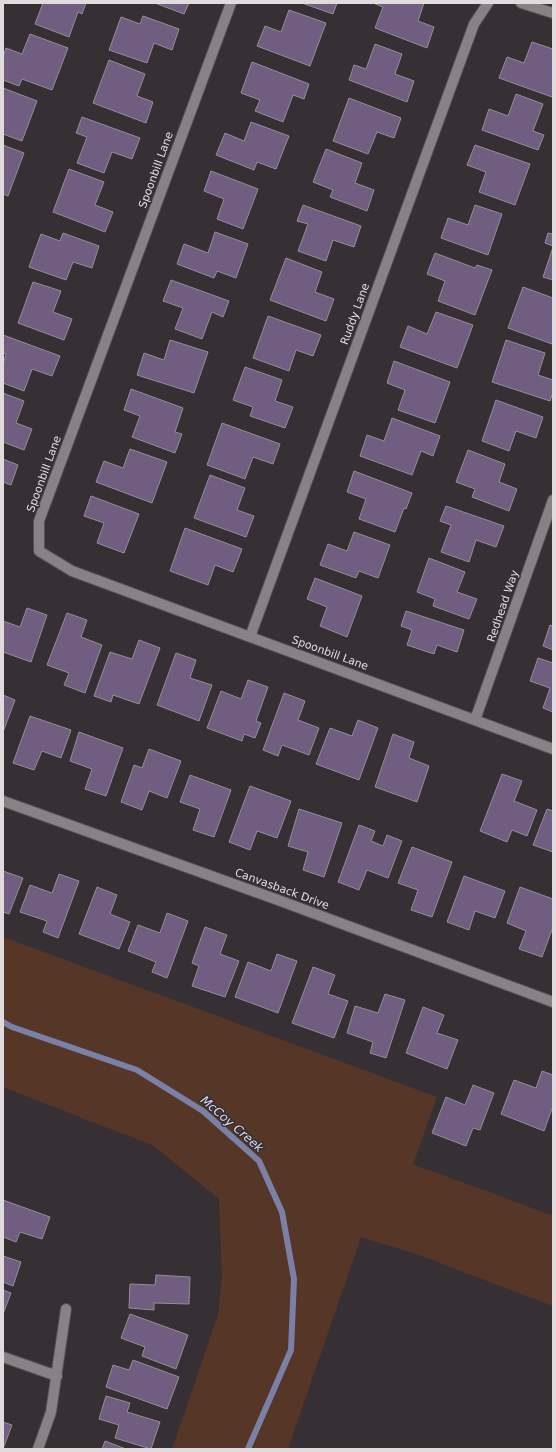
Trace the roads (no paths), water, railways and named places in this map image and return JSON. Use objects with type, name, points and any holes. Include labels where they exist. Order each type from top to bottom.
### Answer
[{"type":"street","name":"Spoonbill Lane","points":[[231,3],[39,521],[39,551],[72,571],[553,749]]},
{"type":"street","name":"Ruddy Lane","points":[[250,637],[474,24],[488,3]]},
{"type":"street","points":[[521,3],[553,13]]},
{"type":"street","name":"Redhead Way","points":[[475,720],[553,500]]},
{"type":"street","name":"Canvasback Drive","points":[[3,801],[286,903],[553,1002]]},
{"type":"street","points":[[38,1449],[51,1412],[66,1309]]},
{"type":"street","points":[[3,1357],[57,1376]]},
{"type":"waterway","name":"McCoy Creek","points":[[3,1022],[12,1027],[137,1070],[203,1111],[259,1161],[282,1212],[294,1279],[291,1350],[248,1449]]}]
